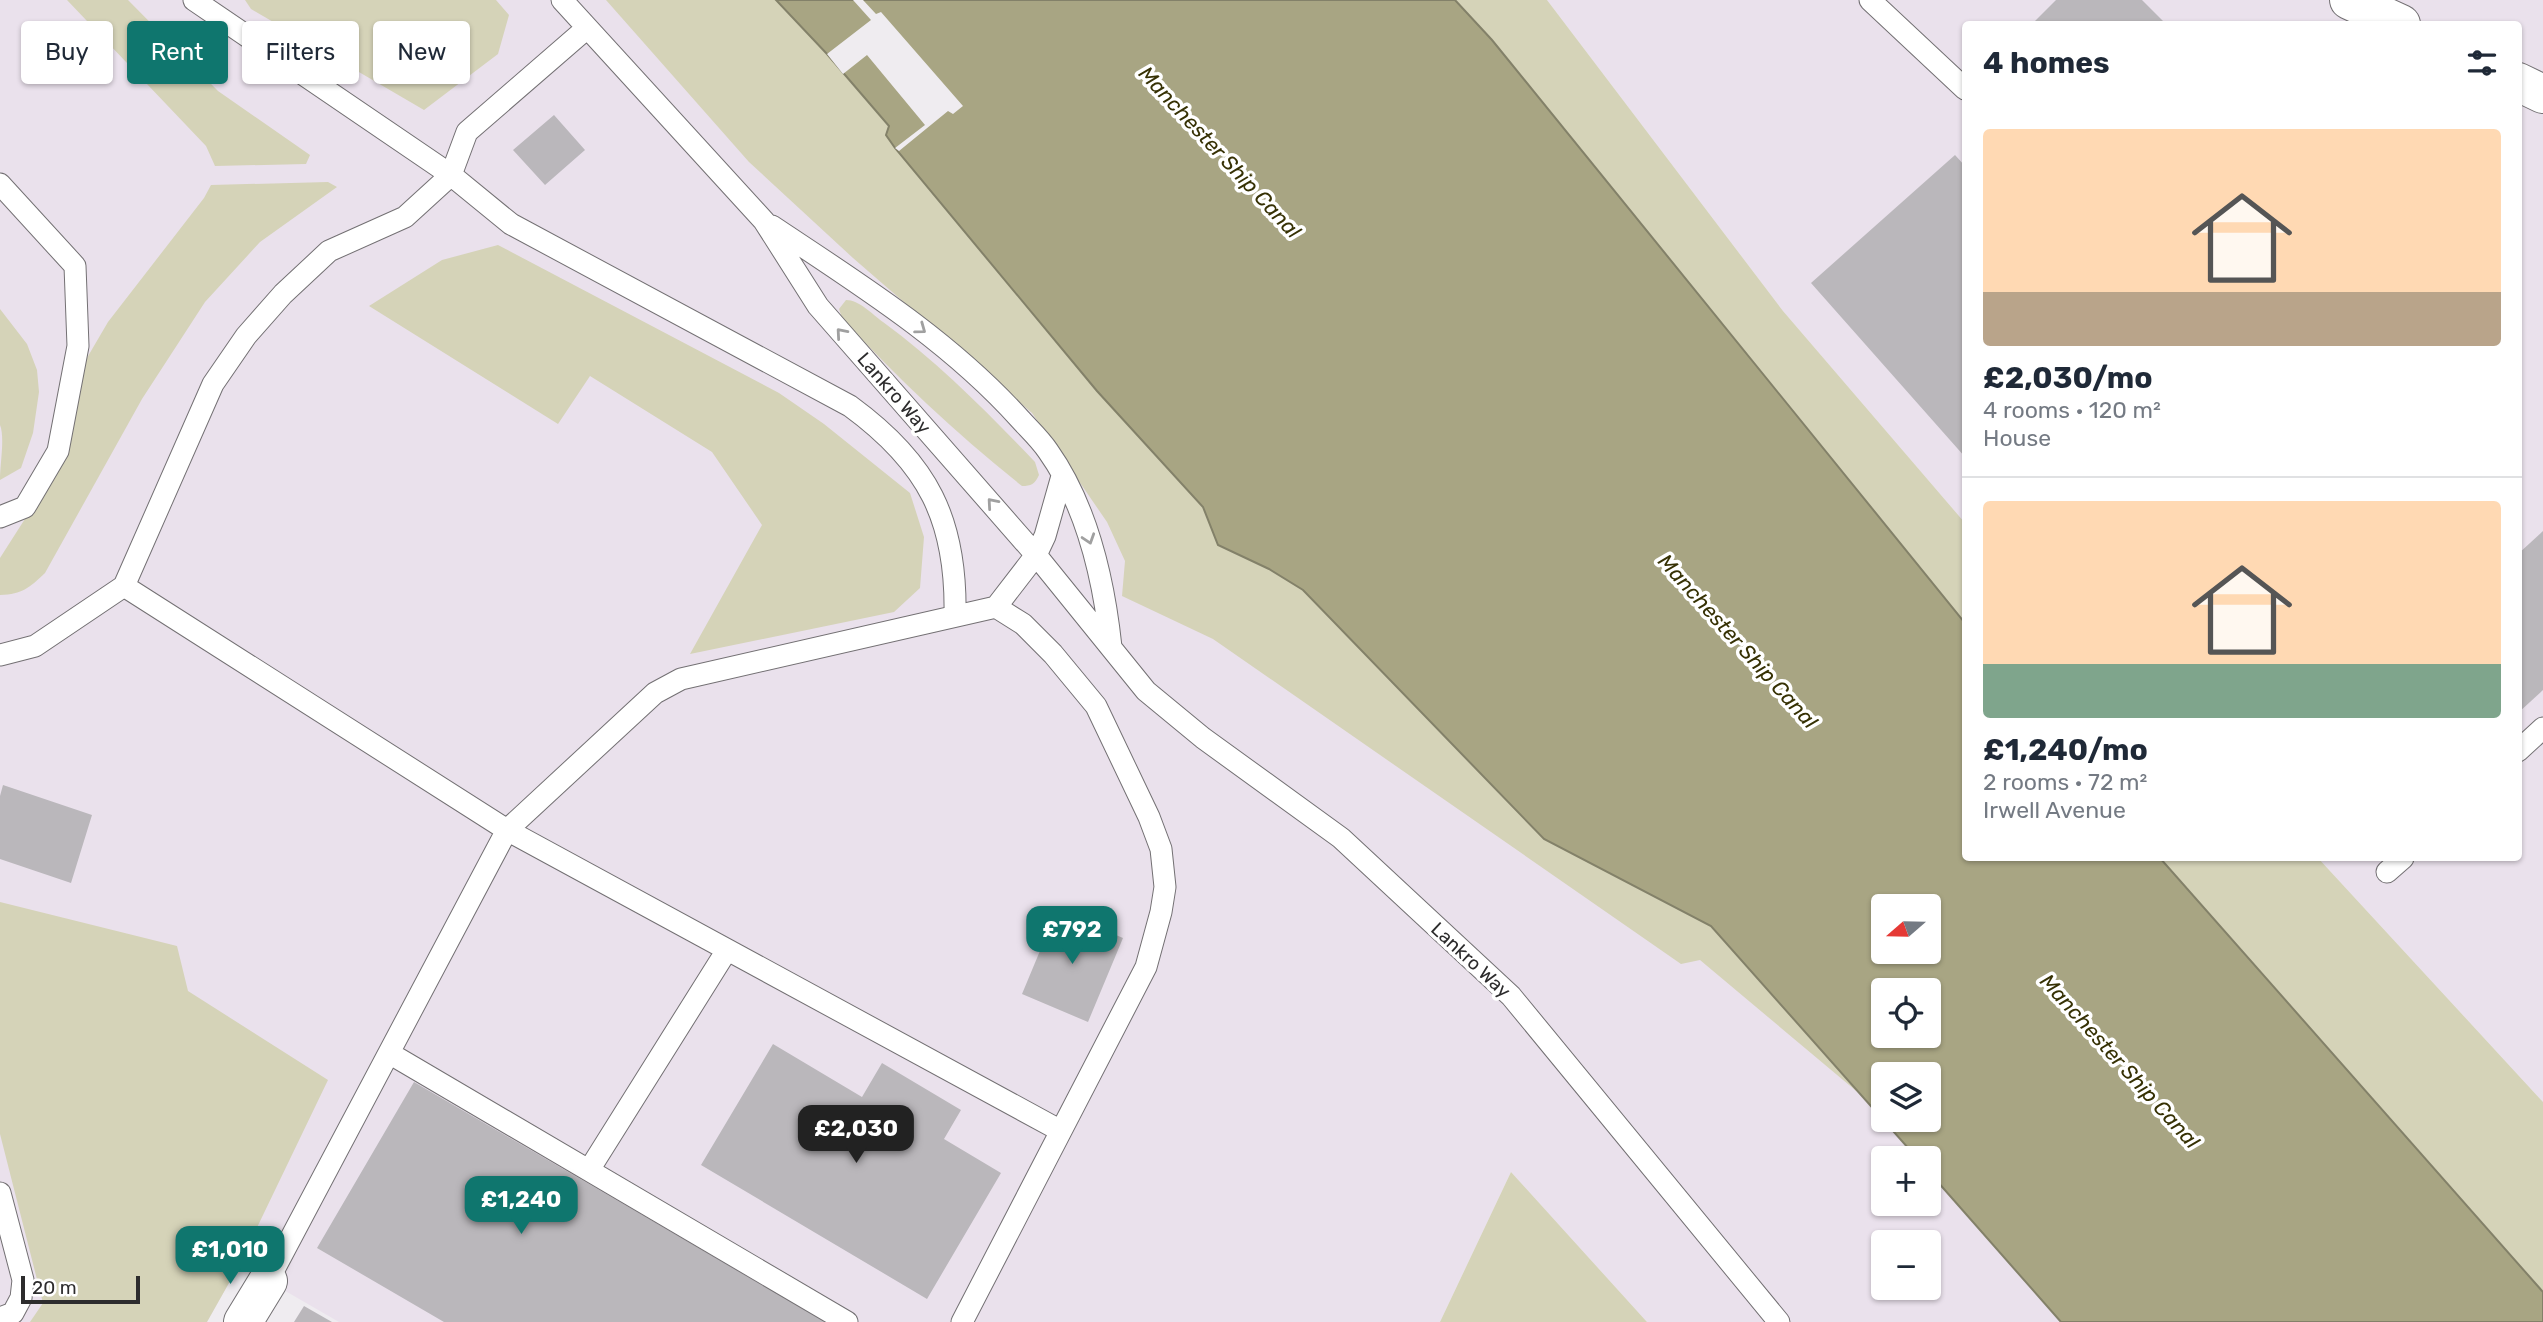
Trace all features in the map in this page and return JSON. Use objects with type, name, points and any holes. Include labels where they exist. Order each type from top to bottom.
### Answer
[{"type":"street","points":[[2349,0],[2395,21]]},
{"type":"street","points":[[2522,84],[2543,94]]},
{"type":"street","points":[[243,1322],[268,1281]]},
{"type":"lane","points":[[194,0],[451,175],[511,224],[850,406],[879,427],[905,453],[926,482],[942,514],[956,581],[955,616]]},
{"type":"lane","name":"Lankro Way","points":[[562,0],[764,220],[818,306],[1036,555],[1146,691],[1203,738],[1341,838],[1511,996],[1779,1322]]},
{"type":"lane","points":[[1870,0],[1962,86]]},
{"type":"lane","points":[[0,655],[35,646],[124,586],[213,384],[246,336],[283,294],[329,251],[405,217],[451,175],[467,132],[587,28]]},
{"type":"lane","points":[[0,184],[75,266],[78,345],[58,451],[26,507],[0,517]]},
{"type":"lane","name":"Lankro Way","points":[[764,220],[948,348],[995,391],[1048,450],[1087,533],[1099,571],[1111,649]]},
{"type":"lane","points":[[268,1281],[507,830],[668,684],[996,607],[1036,555],[1045,536],[1062,476]]},
{"type":"lane","points":[[124,586],[507,830],[1061,1131]]},
{"type":"lane","points":[[962,1322],[1146,967],[1165,887],[1161,849],[1149,817],[1096,706],[1053,654],[1023,624],[996,607]]},
{"type":"lane","points":[[2522,747],[2543,728]]},
{"type":"lane","points":[[589,1170],[727,950]]},
{"type":"lane","points":[[389,1052],[847,1322]]},
{"type":"lane","points":[[0,1193],[23,1280],[21,1298],[13,1313],[0,1318]]},
{"type":"shaded area","points":[[0,0],[776,0],[889,126],[886,135],[895,148],[1203,507],[1218,545],[1269,569],[1303,590],[1544,839],[1711,926],[1871,1106],[1871,1132],[1894,1132],[1906,1146],[1871,1146],[1871,1216],[1941,1216],[1941,1186],[2061,1322],[1647,1322],[1511,1172],[1440,1322],[339,1322],[238,1267],[207,1322],[0,1322]]},
{"type":"shaded area","points":[[67,0],[128,0],[149,21],[127,21],[127,63],[113,48],[113,21],[87,21]]},
{"type":"shaded area","points":[[245,0],[496,0],[509,15],[498,54],[470,75],[470,21],[373,21],[373,80],[359,72],[359,21],[272,21],[251,9]]},
{"type":"shaded area","points":[[606,0],[776,0],[889,126],[886,135],[895,148],[1097,391],[1203,507],[1218,545],[1269,569],[1303,590],[1544,839],[1711,926],[1861,1095],[1700,960],[1681,964],[1213,639],[1122,596],[1125,561],[1107,522],[1032,413],[853,258],[749,162]]},
{"type":"shaded area","points":[[1455,0],[1547,0],[1783,311],[1962,520],[1962,619],[1492,40]]},
{"type":"shaded area","points":[[1547,0],[2543,0],[2543,1102],[2321,861],[2522,861],[2522,21],[1962,21],[1962,520],[1783,311]]},
{"type":"shaded area","points":[[147,84],[211,84],[310,155],[306,164],[215,166],[206,146]]},
{"type":"shaded area","points":[[379,84],[458,84],[424,110]]},
{"type":"shaded area","points":[[328,182],[337,187],[260,242],[205,302],[142,399],[45,573],[25,589],[0,595],[0,558],[53,475],[84,363],[108,322],[204,198],[211,185]]},
{"type":"shaded area","points":[[498,245],[779,393],[824,424],[910,493],[924,537],[920,588],[894,612],[690,654],[762,525],[712,452],[590,376],[558,424],[369,306],[442,260]]},
{"type":"shaded area","points":[[846,300],[861,305],[904,338],[981,407],[1035,462],[1039,475],[1034,482],[1022,486],[906,384],[842,318],[839,309]]},
{"type":"shaded area","points":[[0,309],[27,344],[37,370],[39,392],[33,433],[21,468],[0,480],[2,443]]},
{"type":"shaded area","points":[[2163,861],[2321,861],[2543,1102],[2543,1292]]},
{"type":"shaded area","points":[[0,902],[177,946],[188,991],[328,1080],[238,1267],[207,1322],[30,1322],[43,1303],[0,1134]]},
{"type":"shaded area","points":[[1511,1172],[1647,1322],[1440,1322]]},
{"type":"water","name":"Manchester Ship Canal","points":[[776,0],[1455,0],[1492,40],[1962,619],[1962,861],[2163,861],[2543,1292],[2543,1322],[2061,1322],[1941,1186],[1941,1146],[1906,1146],[1894,1132],[1941,1132],[1941,1062],[1871,1062],[1871,1106],[1711,926],[1544,839],[1303,590],[1269,569],[1218,545],[1203,507],[1097,391],[886,135],[889,126]]},
{"type":"pier","points":[[853,0],[863,0],[876,14],[881,12],[963,106],[953,114],[948,111],[899,151],[895,148],[925,125],[867,55],[843,74],[827,54],[871,20]]},
{"type":"building","points":[[2056,0],[2142,0],[2163,21],[2035,21]]},
{"type":"building","points":[[554,115],[585,150],[545,185],[513,150]]},
{"type":"building","points":[[1955,155],[1962,163],[1962,454],[1811,283]]},
{"type":"building","points":[[2543,531],[2543,690],[2522,709],[2522,550]]},
{"type":"building","points":[[3,785],[92,815],[71,883],[0,859],[0,796]]},
{"type":"building","points":[[1057,910],[1123,938],[1088,1022],[1022,994]]},
{"type":"building","points":[[773,1044],[862,1097],[882,1063],[961,1110],[944,1139],[1001,1173],[927,1299],[701,1165]]},
{"type":"building","points":[[414,1082],[826,1322],[444,1322],[317,1248]]},
{"type":"building","points":[[304,1306],[332,1322],[294,1322]]}]
